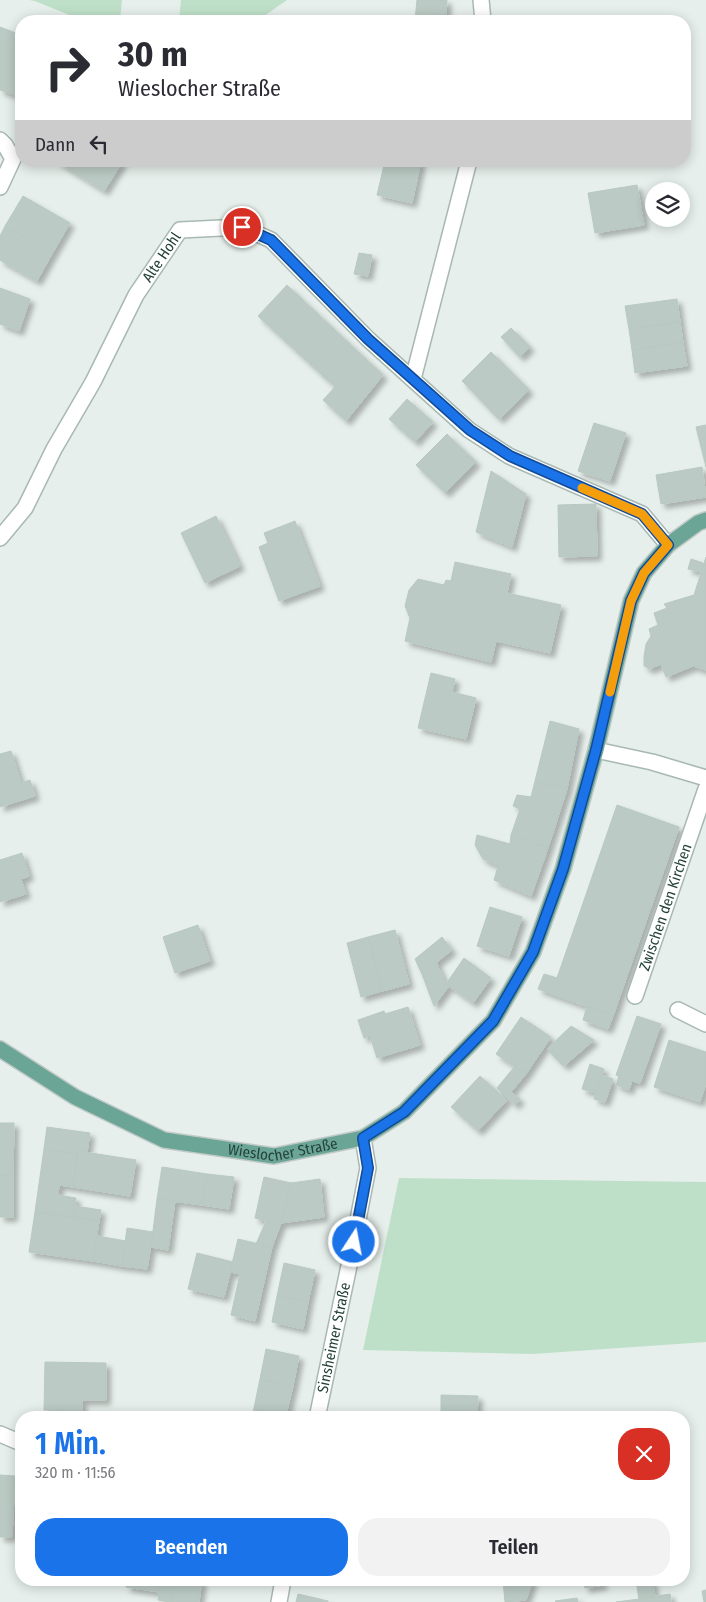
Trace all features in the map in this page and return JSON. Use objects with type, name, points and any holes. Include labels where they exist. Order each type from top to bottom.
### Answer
[{"type":"main road","name":"Wieslocher Straße","points":[[0,1049],[74,1097],[164,1140],[274,1156],[363,1138],[404,1112],[493,1021],[533,952],[563,869],[596,750],[631,601],[644,573],[668,545],[698,523],[706,520]]},
{"type":"street","points":[[481,0],[482,15]]},
{"type":"street","points":[[0,140],[15,152]]},
{"type":"street","points":[[0,187],[15,157]]},
{"type":"street","points":[[413,379],[467,167]]},
{"type":"street","name":"Alte Hohl","points":[[0,538],[25,508],[54,449],[93,382],[136,295],[180,230],[242,227],[271,240],[368,339],[470,430],[510,456],[642,514],[668,545]]},
{"type":"street","points":[[596,750],[652,762],[706,778]]},
{"type":"street","name":"Zwischen den Kirchen","points":[[635,996],[706,789]]},
{"type":"street","points":[[678,1010],[706,1024]]},
{"type":"street","name":"Sinsheimer Straße","points":[[318,1411],[368,1168],[363,1138]]},
{"type":"street","points":[[0,1434],[15,1440]]},
{"type":"street","points":[[279,1602],[283,1586]]},
{"type":"green space","points":[[29,0],[122,0],[121,15],[69,15]]},
{"type":"green space","points":[[181,0],[287,0],[266,15],[180,15]]},
{"type":"green space","points":[[399,1178],[706,1182],[706,1342],[533,1354],[363,1350]]},
{"type":"building","points":[[417,0],[447,0],[446,15],[416,15]]},
{"type":"building","points":[[0,27],[15,33],[15,95],[0,90]]},
{"type":"building","points":[[66,167],[119,167],[104,191]]},
{"type":"building","points":[[384,167],[420,167],[412,203],[377,195]]},
{"type":"building","points":[[637,185],[644,225],[595,233],[588,193]]},
{"type":"building","points":[[23,196],[70,223],[52,254],[5,226]]},
{"type":"building","points":[[5,226],[52,254],[37,281],[0,260],[0,236]]},
{"type":"building","points":[[359,253],[372,255],[368,276],[354,274]]},
{"type":"building","points":[[287,285],[383,375],[346,421],[323,400],[335,387],[258,316]]},
{"type":"building","points":[[0,288],[30,299],[19,331],[0,324]]},
{"type":"building","points":[[677,299],[680,322],[629,329],[625,306]]},
{"type":"building","points":[[680,322],[683,343],[632,350],[629,329]]},
{"type":"building","points":[[511,328],[530,347],[520,357],[501,337]]},
{"type":"building","points":[[683,343],[687,366],[635,373],[632,350]]},
{"type":"building","points":[[491,352],[529,390],[499,419],[462,381]]},
{"type":"building","points":[[407,399],[433,422],[415,442],[389,419]]},
{"type":"building","points":[[594,423],[626,433],[610,481],[578,471]]},
{"type":"building","points":[[706,425],[706,467],[696,427]]},
{"type":"building","points":[[447,434],[476,462],[445,493],[416,465]]},
{"type":"building","points":[[702,467],[706,497],[661,504],[656,475]]},
{"type":"building","points":[[491,471],[526,494],[512,547],[476,532]]},
{"type":"building","points":[[596,504],[597,556],[559,557],[558,505]]},
{"type":"building","points":[[216,516],[240,566],[205,583],[181,533]]},
{"type":"building","points":[[295,521],[320,586],[279,601],[259,547],[268,543],[264,533]]},
{"type":"building","points":[[706,557],[706,671],[693,666],[666,677],[661,664],[650,669],[644,666],[646,644],[651,636],[649,629],[658,625],[654,613],[667,608],[664,604],[694,595]]},
{"type":"building","points":[[691,559],[703,563],[701,572],[688,569]]},
{"type":"building","points":[[455,562],[511,574],[507,593],[561,605],[550,653],[496,641],[491,662],[405,641],[410,618],[405,606],[409,590],[418,579],[444,585],[446,580],[451,581]]},
{"type":"building","points":[[431,673],[455,679],[452,692],[476,698],[466,739],[418,728]]},
{"type":"building","points":[[550,721],[579,729],[567,789],[535,781]]},
{"type":"building","points":[[11,751],[21,783],[30,780],[35,796],[0,807],[0,754]]},
{"type":"building","points":[[535,781],[567,789],[548,848],[511,835],[520,809],[513,806],[517,795],[531,797]]},
{"type":"building","points":[[617,805],[679,827],[613,1016],[538,989],[544,974],[557,978]]},
{"type":"building","points":[[477,835],[510,844],[511,835],[548,848],[531,896],[494,880],[498,866],[483,859],[475,845]]},
{"type":"building","points":[[22,853],[29,876],[21,879],[26,894],[0,902],[0,860]]},
{"type":"building","points":[[490,907],[522,917],[509,956],[477,946]]},
{"type":"building","points":[[198,925],[210,961],[175,973],[163,937]]},
{"type":"building","points":[[395,930],[409,984],[382,991],[368,937]]},
{"type":"building","points":[[368,937],[382,991],[361,997],[347,943]]},
{"type":"building","points":[[442,937],[452,950],[422,974],[415,959]]},
{"type":"building","points":[[464,958],[491,978],[473,1003],[446,984]]},
{"type":"building","points":[[436,962],[446,984],[449,986],[434,1006],[422,974]]},
{"type":"building","points":[[587,1006],[613,1016],[608,1029],[583,1020]]},
{"type":"building","points":[[408,1007],[420,1045],[377,1058],[370,1036],[364,1038],[358,1020],[384,1011],[385,1014]]},
{"type":"building","points":[[637,1016],[661,1024],[640,1083],[632,1081],[629,1090],[616,1085],[619,1076],[616,1075]]},
{"type":"building","points":[[521,1017],[551,1037],[526,1074],[496,1054]]},
{"type":"building","points":[[571,1026],[594,1040],[564,1066],[547,1049]]},
{"type":"building","points":[[669,1040],[706,1052],[706,1083],[700,1102],[654,1087]]},
{"type":"building","points":[[590,1064],[604,1069],[596,1093],[582,1089]]},
{"type":"building","points":[[515,1066],[526,1074],[511,1092],[520,1099],[515,1105],[497,1088]]},
{"type":"building","points":[[602,1075],[613,1079],[605,1102],[594,1099]]},
{"type":"building","points":[[480,1076],[507,1100],[478,1131],[451,1107]]},
{"type":"building","points":[[0,1123],[14,1123],[13,1176],[0,1176]]},
{"type":"building","points":[[47,1127],[90,1133],[87,1152],[78,1151],[78,1154],[44,1149]]},
{"type":"building","points":[[44,1149],[78,1154],[73,1187],[59,1185],[58,1195],[76,1198],[73,1217],[35,1212]]},
{"type":"building","points":[[78,1151],[136,1160],[130,1196],[73,1187]]},
{"type":"building","points":[[162,1167],[207,1174],[202,1205],[157,1199]]},
{"type":"building","points":[[207,1174],[234,1177],[229,1209],[202,1205]]},
{"type":"building","points":[[0,1176],[13,1176],[13,1217],[0,1217]]},
{"type":"building","points":[[264,1177],[291,1183],[281,1223],[272,1247],[256,1244],[266,1221],[255,1218]]},
{"type":"building","points":[[320,1179],[324,1217],[281,1223],[291,1183]]},
{"type":"building","points":[[157,1199],[175,1201],[168,1250],[151,1247]]},
{"type":"building","points":[[75,1206],[101,1210],[99,1221],[73,1217]]},
{"type":"building","points":[[35,1212],[99,1221],[93,1261],[29,1252]]},
{"type":"building","points":[[127,1228],[153,1232],[147,1269],[122,1266]]},
{"type":"building","points":[[97,1236],[126,1241],[122,1266],[93,1261]]},
{"type":"building","points":[[238,1239],[272,1247],[255,1321],[231,1315],[240,1274],[230,1272]]},
{"type":"building","points":[[197,1253],[233,1262],[224,1297],[188,1289]]},
{"type":"building","points":[[284,1263],[315,1270],[308,1302],[277,1296]]},
{"type":"building","points":[[277,1296],[308,1302],[303,1329],[272,1322]]},
{"type":"building","points":[[266,1349],[299,1356],[293,1386],[260,1379]]},
{"type":"building","points":[[45,1362],[106,1363],[106,1400],[82,1400],[82,1411],[44,1410]]},
{"type":"building","points":[[260,1379],[293,1386],[287,1411],[268,1411],[254,1408]]},
{"type":"building","points":[[441,1395],[478,1396],[477,1411],[441,1411]]},
{"type":"building","points":[[254,1408],[268,1411],[253,1411]]},
{"type":"building","points":[[0,1475],[15,1476],[12,1537],[0,1537]]},
{"type":"building","points":[[126,1586],[160,1586],[159,1592]]},
{"type":"building","points":[[160,1586],[174,1586],[171,1602],[158,1600]]},
{"type":"building","points":[[174,1586],[201,1586],[199,1602],[171,1602]]},
{"type":"building","points":[[504,1586],[531,1586],[526,1600],[505,1602]]},
{"type":"building","points":[[637,1586],[653,1586],[655,1596],[639,1599]]},
{"type":"building","points":[[706,1590],[706,1602],[704,1602],[702,1591]]},
{"type":"building","points":[[298,1594],[328,1601],[328,1602],[296,1602]]},
{"type":"building","points":[[670,1594],[671,1602],[640,1602],[639,1599]]},
{"type":"building","points":[[577,1598],[578,1602],[555,1601]]},
{"type":"building","points":[[639,1599],[640,1602],[616,1602]]},
{"type":"slow traffic","points":[[582,488],[642,514],[668,545],[644,573],[631,601],[610,692]]},
{"type":"route","points":[[242,227],[271,240],[368,339],[470,430],[510,456],[642,514],[668,545],[644,573],[631,601],[596,750],[563,869],[533,952],[493,1021],[404,1112],[363,1138],[368,1168],[354,1242]]}]
